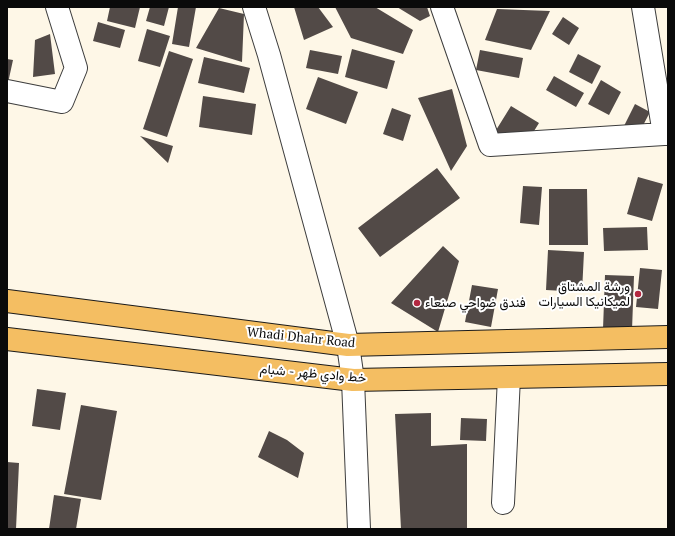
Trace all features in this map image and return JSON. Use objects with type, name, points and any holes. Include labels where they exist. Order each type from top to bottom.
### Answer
[{"type":"main road","name":"Whadi Dhahr Road","points":[[7,301],[348,345],[668,337]]},
{"type":"main road","name":"خط وادي ظهر - شبام","points":[[7,339],[352,380],[668,374]]},
{"type":"street","points":[[7,92],[62,102],[76,68],[57,7]]},
{"type":"street","points":[[254,7],[269,55],[348,345],[352,380],[359,529]]},
{"type":"street","points":[[442,7],[490,145],[666,134],[643,7]]},
{"type":"street","points":[[503,503],[509,377]]},
{"type":"building","points":[[110,7],[140,7],[135,28],[107,21]]},
{"type":"building","points":[[150,7],[169,7],[164,26],[146,21]]},
{"type":"building","points":[[178,7],[196,7],[189,47],[172,44]]},
{"type":"building","points":[[294,7],[318,7],[333,27],[304,40]]},
{"type":"building","points":[[335,7],[375,7],[413,30],[403,54],[351,38]]},
{"type":"building","points":[[397,7],[427,7],[430,16],[420,21]]},
{"type":"building","points":[[219,8],[244,14],[242,62],[196,48]]},
{"type":"building","points":[[497,9],[550,11],[531,50],[485,40]]},
{"type":"building","points":[[563,17],[579,28],[569,45],[552,34]]},
{"type":"building","points":[[98,22],[125,30],[120,48],[93,41]]},
{"type":"building","points":[[147,29],[170,36],[160,67],[138,61]]},
{"type":"building","points":[[50,34],[55,74],[33,77],[35,40]]},
{"type":"building","points":[[352,49],[395,61],[387,89],[345,77]]},
{"type":"building","points":[[310,50],[342,56],[338,74],[306,68]]},
{"type":"building","points":[[480,50],[523,58],[519,78],[476,70]]},
{"type":"building","points":[[169,51],[193,59],[167,137],[143,129]]},
{"type":"building","points":[[578,54],[601,66],[592,84],[569,72]]},
{"type":"building","points":[[204,57],[250,68],[244,93],[198,83]]},
{"type":"building","points":[[7,59],[13,60],[8,83],[7,83]]},
{"type":"building","points":[[554,76],[584,93],[576,107],[546,90]]},
{"type":"building","points":[[318,77],[358,92],[346,124],[306,109]]},
{"type":"building","points":[[601,80],[621,92],[609,115],[588,104]]},
{"type":"building","points":[[452,89],[467,146],[451,171],[418,98]]},
{"type":"building","points":[[203,96],[256,104],[252,135],[199,127]]},
{"type":"building","points":[[635,104],[650,112],[636,139],[621,132]]},
{"type":"building","points":[[511,106],[539,123],[521,152],[493,135]]},
{"type":"building","points":[[392,108],[411,115],[403,141],[383,134]]},
{"type":"building","points":[[140,136],[173,146],[168,163]]},
{"type":"building","points":[[437,168],[460,198],[380,257],[358,228]]},
{"type":"building","points":[[638,177],[663,184],[652,221],[627,214]]},
{"type":"building","points":[[523,186],[542,187],[539,225],[520,223]]},
{"type":"building","points":[[549,189],[587,189],[588,245],[549,245]]},
{"type":"building","points":[[647,227],[648,250],[604,251],[603,228]]},
{"type":"building","points":[[443,246],[459,261],[438,332],[391,303]]},
{"type":"building","points":[[548,250],[584,252],[582,292],[546,290]]},
{"type":"building","points":[[640,268],[662,270],[658,309],[636,307]]},
{"type":"building","points":[[605,275],[634,276],[632,330],[603,329]]},
{"type":"building","points":[[472,285],[498,289],[491,327],[465,322]]},
{"type":"building","points":[[37,389],[66,393],[60,430],[32,426]]},
{"type":"building","points":[[81,405],[117,411],[101,500],[64,494]]},
{"type":"building","points":[[431,413],[431,446],[467,444],[467,529],[401,529],[395,414]]},
{"type":"building","points":[[461,418],[487,419],[486,441],[460,440]]},
{"type":"building","points":[[269,431],[287,440],[304,453],[298,478],[258,457]]},
{"type":"building","points":[[7,462],[19,463],[16,529],[7,529]]},
{"type":"building","points":[[54,495],[81,499],[76,529],[49,529]]},
{"type":"place","name":"ورشة المشتاق لميكانيكا السيارات","points":[[638,294]]},
{"type":"place","name":"فندق ضواحي صنعاء","points":[[417,303]]}]
